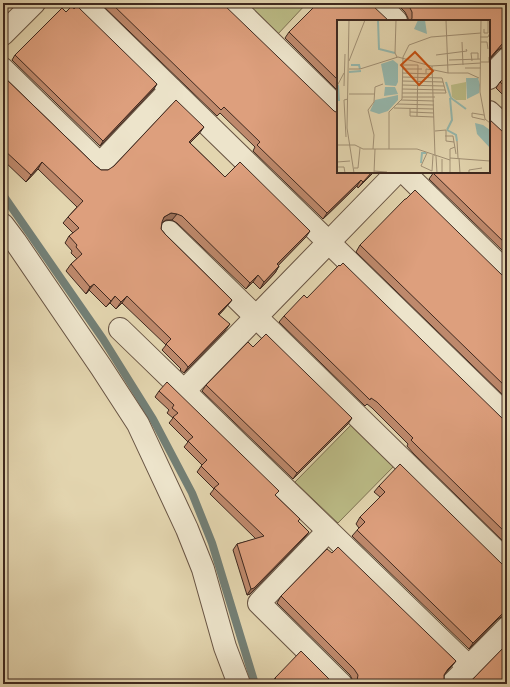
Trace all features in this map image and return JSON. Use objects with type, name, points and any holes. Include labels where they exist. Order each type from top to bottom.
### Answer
[{"type":"street","points":[[3,34],[34,3]]},
{"type":"street","points":[[83,3],[507,416]]},
{"type":"street","points":[[231,3],[337,107]]},
{"type":"street","points":[[378,3],[395,20]]},
{"type":"street","points":[[490,77],[507,59]]},
{"type":"street","points":[[3,69],[100,164],[171,89]]},
{"type":"street","points":[[490,113],[507,129]]},
{"type":"street","points":[[184,391],[396,173]]},
{"type":"street","points":[[405,173],[507,273]]},
{"type":"street","points":[[3,225],[101,367],[138,424],[187,528],[203,569],[225,647],[239,684]]},
{"type":"street","points":[[169,232],[507,562]]},
{"type":"street","points":[[120,329],[469,667]]},
{"type":"street","points":[[328,531],[259,604],[342,684]]},
{"type":"street","points":[[452,684],[507,628]]},
{"type":"green space","points":[[245,3],[307,3],[277,35]]},
{"type":"green space","points":[[352,424],[395,465],[338,523],[295,482]]},
{"type":"building","points":[[111,3],[222,3],[337,112],[337,173],[371,173],[363,182],[361,180],[327,213],[257,145],[260,142],[224,107],[221,110]]},
{"type":"building","points":[[318,3],[372,3],[373,6],[388,20],[337,20],[337,79],[289,32]]},
{"type":"building","points":[[406,3],[507,3],[507,41],[502,44],[490,58],[490,20],[411,20],[412,12]]},
{"type":"building","points":[[72,6],[74,9],[77,6],[157,84],[103,141],[15,55],[62,8],[66,12]]},
{"type":"building","points":[[507,75],[507,89],[500,82]]},
{"type":"building","points":[[3,76],[101,170],[108,170],[114,166],[176,100],[204,127],[189,142],[225,177],[240,162],[310,231],[277,264],[279,266],[264,282],[258,275],[250,283],[182,216],[171,213],[164,217],[161,229],[165,234],[232,300],[218,314],[230,324],[188,367],[166,344],[171,339],[127,296],[121,302],[115,296],[111,301],[94,284],[90,287],[71,264],[82,254],[76,247],[77,245],[69,236],[79,228],[68,217],[83,201],[42,162],[31,175],[3,149],[3,144],[8,139],[3,134]]},
{"type":"building","points":[[490,120],[507,134],[507,245],[433,173],[490,173]]},
{"type":"building","points":[[415,190],[503,276],[507,278],[507,388],[360,245]]},
{"type":"building","points":[[343,263],[503,419],[507,421],[507,534],[411,440],[413,438],[377,402],[371,398],[370,400],[284,316],[304,295],[307,298],[339,265],[340,266]]},
{"type":"building","points":[[266,334],[352,418],[297,473],[206,385],[248,342],[253,347]]},
{"type":"building","points":[[167,382],[279,491],[275,495],[300,519],[298,521],[309,532],[254,588],[251,589],[237,544],[264,536],[214,488],[219,484],[201,466],[207,460],[188,441],[193,437],[173,417],[178,413],[172,408],[174,405],[159,391]]},
{"type":"building","points":[[400,464],[503,565],[507,567],[507,610],[473,643],[357,530],[365,522],[360,517],[385,492],[379,486]]},
{"type":"building","points":[[338,547],[456,661],[444,675],[444,681],[446,684],[356,684],[358,675],[354,669],[281,596],[327,549],[332,553]]},
{"type":"building","points":[[507,644],[507,684],[468,684]]},
{"type":"building","points":[[301,651],[334,684],[281,684],[275,678]]},
{"type":"waterway","points":[[3,195],[103,339],[153,419],[192,493],[212,543],[255,684]]}]
